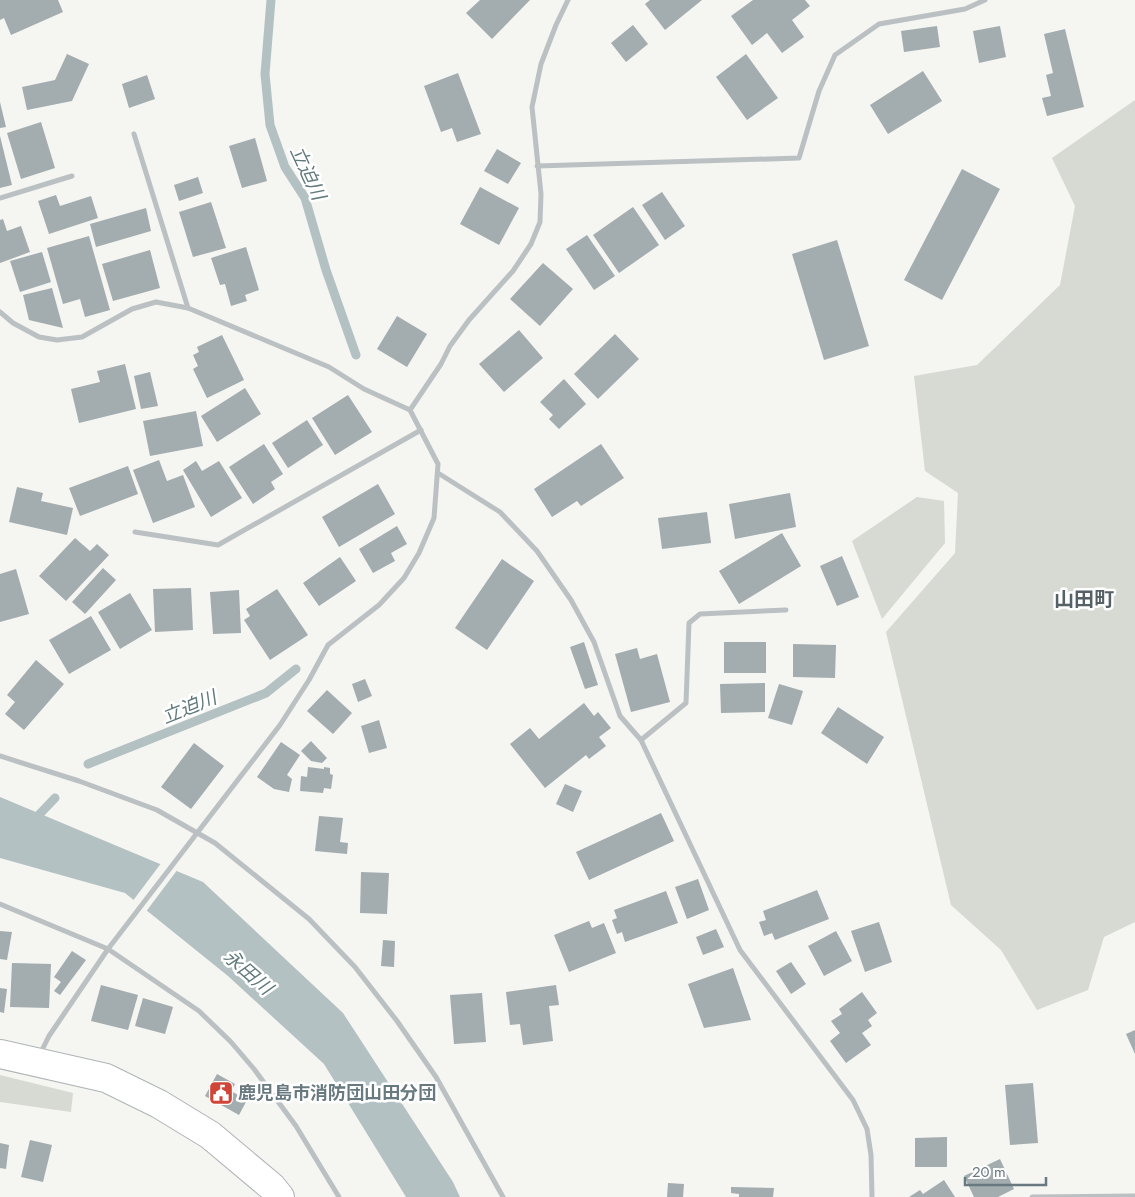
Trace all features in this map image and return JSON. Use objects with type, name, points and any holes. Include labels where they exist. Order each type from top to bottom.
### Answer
[{"type":"main road","points":[[0,1054],[106,1078],[159,1104],[210,1136],[272,1187],[280,1197]]},
{"type":"street","points":[[410,410],[464,327],[513,272],[531,244],[540,222],[540,194],[532,107],[541,64],[568,0]]},
{"type":"street","points":[[537,166],[799,158],[818,91],[835,55],[879,24],[965,9],[985,0]]},
{"type":"street","points":[[134,134],[188,308]]},
{"type":"street","points":[[0,198],[72,176]]},
{"type":"street","points":[[0,312],[12,323],[39,337],[57,340],[82,337],[132,309],[156,302],[188,308],[329,367],[364,389],[410,410],[438,464],[434,518],[419,553],[404,578],[380,605],[328,646],[310,680],[280,725],[108,949],[49,1036],[37,1062]]},
{"type":"street","points":[[135,532],[218,544],[421,430]]},
{"type":"street","points":[[438,473],[500,512],[537,552],[572,600],[594,642],[620,716],[641,740],[740,950],[853,1100],[867,1129],[872,1155],[872,1197]]},
{"type":"street","points":[[641,740],[686,703],[689,624],[700,614],[786,610]]},
{"type":"street","points":[[0,756],[79,781],[157,810],[214,842],[309,919],[355,967],[397,1021],[436,1077],[504,1197]]},
{"type":"street","points":[[0,904],[108,949],[199,1011],[231,1042],[254,1069],[296,1126],[339,1197]]},
{"type":"street","points":[[1032,1197],[1135,1196]]},
{"type":"shaded area","points":[[1135,100],[1135,922],[1104,937],[1088,990],[1037,1010],[1001,950],[951,905],[886,632],[955,553],[958,493],[925,471],[914,376],[977,365],[1060,285],[1075,206],[1052,158]]},
{"type":"shaded area","points":[[917,497],[944,501],[945,543],[882,619],[852,541]]},
{"type":"shaded area","points":[[0,1075],[73,1093],[71,1112],[0,1102]]},
{"type":"water","name":"永田川","points":[[0,797],[203,882],[343,1013],[453,1182],[460,1197],[406,1197],[324,1064],[228,976],[125,893],[0,858]]},
{"type":"pier","points":[[162,862],[178,869],[145,913],[132,902]]},
{"type":"building","points":[[0,0],[58,0],[63,12],[11,35],[4,18],[0,20]]},
{"type":"building","points":[[480,0],[530,0],[492,39],[466,13]]},
{"type":"building","points":[[650,0],[702,0],[665,30],[645,4]]},
{"type":"building","points":[[753,0],[805,0],[810,6],[792,20],[804,37],[782,53],[767,33],[752,45],[731,16]]},
{"type":"building","points":[[633,25],[648,44],[626,62],[611,43]]},
{"type":"building","points":[[937,26],[940,47],[904,52],[901,31]]},
{"type":"building","points":[[1000,26],[1006,57],[979,63],[973,31]]},
{"type":"building","points":[[1065,29],[1084,107],[1047,116],[1042,98],[1051,96],[1046,75],[1053,73],[1044,34]]},
{"type":"building","points":[[67,54],[89,64],[72,101],[27,110],[22,87],[55,80]]},
{"type":"building","points":[[746,54],[778,98],[747,120],[716,77]]},
{"type":"building","points":[[923,71],[942,101],[888,134],[870,105]]},
{"type":"building","points":[[458,73],[481,134],[457,142],[452,128],[441,132],[424,86]]},
{"type":"building","points":[[147,75],[155,99],[129,108],[122,84]]},
{"type":"building","points":[[0,102],[6,127],[0,128]]},
{"type":"building","points":[[41,122],[55,168],[21,179],[7,133]]},
{"type":"building","points":[[0,136],[12,185],[0,188]]},
{"type":"building","points":[[255,138],[267,181],[242,188],[229,146]]},
{"type":"building","points":[[497,149],[521,163],[508,184],[484,171]]},
{"type":"building","points":[[962,169],[1000,189],[942,300],[904,280]]},
{"type":"building","points":[[198,177],[203,193],[179,201],[174,185]]},
{"type":"building","points":[[480,187],[519,208],[499,245],[460,224]]},
{"type":"building","points":[[662,192],[685,226],[665,240],[642,205]]},
{"type":"building","points":[[56,195],[60,206],[91,196],[98,218],[49,234],[38,201]]},
{"type":"building","points":[[211,202],[226,248],[193,257],[179,212]]},
{"type":"building","points":[[633,207],[659,245],[619,273],[593,235]]},
{"type":"building","points":[[146,208],[151,231],[96,247],[90,224]]},
{"type":"building","points":[[3,219],[7,231],[21,226],[30,252],[0,263],[0,220]]},
{"type":"building","points":[[587,235],[615,276],[594,290],[566,249]]},
{"type":"building","points":[[89,236],[110,310],[85,317],[80,299],[63,304],[47,248]]},
{"type":"building","points":[[837,240],[869,346],[824,360],[792,254]]},
{"type":"building","points":[[246,247],[259,290],[245,295],[247,301],[231,306],[225,284],[220,285],[211,258]]},
{"type":"building","points":[[150,250],[160,288],[113,301],[102,264]]},
{"type":"building","points":[[42,252],[51,282],[20,292],[10,261]]},
{"type":"building","points":[[543,263],[573,289],[540,326],[510,299]]},
{"type":"building","points":[[52,288],[63,328],[29,320],[23,295]]},
{"type":"building","points":[[397,316],[427,334],[407,367],[377,349]]},
{"type":"building","points":[[519,330],[543,358],[504,392],[479,364]]},
{"type":"building","points":[[615,334],[639,359],[598,399],[574,374]]},
{"type":"building","points":[[222,335],[244,380],[207,398],[193,369],[198,366],[193,355],[199,352],[197,347]]},
{"type":"building","points":[[125,364],[136,409],[79,423],[71,389],[100,382],[97,371]]},
{"type":"building","points":[[150,372],[158,406],[141,409],[134,376]]},
{"type":"building","points":[[564,379],[586,404],[559,429],[549,419],[553,415],[540,402]]},
{"type":"building","points":[[245,388],[261,414],[217,442],[201,416]]},
{"type":"building","points":[[348,395],[372,432],[335,455],[312,418]]},
{"type":"building","points":[[196,411],[203,446],[150,456],[143,421]]},
{"type":"building","points":[[307,420],[323,445],[288,468],[272,443]]},
{"type":"building","points":[[264,444],[283,474],[271,482],[275,489],[253,504],[229,467]]},
{"type":"building","points":[[601,444],[624,478],[581,506],[577,501],[552,517],[534,489]]},
{"type":"building","points":[[159,460],[167,481],[183,475],[195,507],[153,523],[133,470]]},
{"type":"building","points":[[196,461],[202,471],[219,461],[242,498],[211,517],[183,470]]},
{"type":"building","points":[[128,466],[138,494],[80,516],[69,488]]},
{"type":"building","points":[[378,484],[395,514],[339,547],[322,517]]},
{"type":"building","points":[[17,487],[43,493],[41,501],[73,508],[67,535],[9,522]]},
{"type":"building","points":[[790,493],[796,527],[735,539],[729,504]]},
{"type":"building","points":[[707,512],[711,543],[662,549],[658,518]]},
{"type":"building","points":[[397,526],[407,544],[391,553],[395,561],[373,573],[359,549]]},
{"type":"building","points":[[782,533],[801,566],[739,604],[719,571]]},
{"type":"building","points":[[75,538],[90,551],[97,544],[109,555],[66,601],[39,576]]},
{"type":"building","points":[[842,556],[859,597],[837,606],[820,566]]},
{"type":"building","points":[[340,557],[356,581],[319,606],[303,583]]},
{"type":"building","points":[[502,559],[534,581],[487,650],[455,628]]},
{"type":"building","points":[[103,568],[116,580],[85,614],[72,602]]},
{"type":"building","points":[[16,569],[29,614],[0,622],[0,574]]},
{"type":"building","points":[[191,588],[193,630],[155,632],[153,589]]},
{"type":"building","points":[[277,589],[308,635],[270,660],[244,620],[250,616],[246,609]]},
{"type":"building","points":[[239,590],[241,633],[213,634],[210,592]]},
{"type":"building","points":[[130,593],[152,630],[120,649],[98,612]]},
{"type":"building","points":[[91,616],[111,650],[69,674],[49,640]]},
{"type":"building","points":[[584,642],[598,685],[585,689],[570,647]]},
{"type":"building","points":[[724,642],[766,642],[766,673],[724,673]]},
{"type":"building","points":[[793,644],[836,645],[835,678],[793,677]]},
{"type":"building","points":[[637,648],[640,659],[657,654],[670,702],[631,712],[615,654]]},
{"type":"building","points":[[36,660],[64,684],[24,730],[5,714],[15,702],[7,695]]},
{"type":"building","points":[[365,679],[372,696],[358,702],[352,684]]},
{"type":"building","points":[[765,683],[765,712],[721,713],[720,684]]},
{"type":"building","points":[[779,684],[803,691],[792,725],[768,718]]},
{"type":"building","points":[[327,690],[352,713],[333,734],[307,711]]},
{"type":"building","points":[[584,703],[594,716],[598,712],[611,728],[599,737],[606,746],[589,759],[586,755],[545,788],[510,744],[530,728],[539,739]]},
{"type":"building","points":[[838,707],[884,737],[867,764],[821,733]]},
{"type":"building","points":[[379,720],[387,748],[369,753],[361,726]]},
{"type":"building","points":[[311,741],[327,758],[322,763],[311,761],[301,751]]},
{"type":"building","points":[[281,742],[300,755],[287,775],[292,779],[289,792],[274,789],[257,777]]},
{"type":"building","points":[[194,743],[224,766],[191,809],[161,787]]},
{"type":"building","points":[[308,767],[330,768],[330,774],[333,775],[331,789],[324,788],[323,793],[300,791],[301,776],[307,777]]},
{"type":"building","points":[[565,784],[582,791],[573,812],[556,804]]},
{"type":"building","points":[[661,813],[674,841],[589,880],[576,852]]},
{"type":"building","points":[[319,816],[343,818],[340,842],[348,843],[347,854],[315,851]]},
{"type":"building","points":[[361,872],[389,873],[387,914],[360,913]]},
{"type":"building","points":[[698,879],[709,910],[687,919],[675,887]]},
{"type":"building","points":[[817,890],[829,919],[775,940],[772,933],[764,936],[759,922],[766,920],[763,911]]},
{"type":"building","points":[[666,891],[678,923],[625,942],[622,932],[617,934],[612,920],[617,918],[614,910]]},
{"type":"building","points":[[589,921],[592,928],[604,923],[616,953],[569,972],[554,935]]},
{"type":"building","points":[[879,922],[892,962],[865,972],[851,931]]},
{"type":"building","points":[[716,929],[724,947],[703,955],[696,937]]},
{"type":"building","points":[[0,931],[12,932],[7,960],[0,959]]},
{"type":"building","points":[[836,931],[852,961],[824,976],[808,946]]},
{"type":"building","points":[[383,940],[395,941],[394,967],[381,966]]},
{"type":"building","points":[[72,951],[86,960],[60,995],[54,991],[61,982],[54,977]]},
{"type":"building","points":[[791,962],[806,984],[791,994],[776,971]]},
{"type":"building","points":[[12,963],[51,964],[49,1008],[10,1007]]},
{"type":"building","points":[[733,968],[751,1020],[704,1028],[688,984]]},
{"type":"building","points":[[101,985],[138,995],[128,1030],[91,1021]]},
{"type":"building","points":[[556,985],[559,1005],[549,1006],[553,1041],[523,1045],[520,1024],[510,1025],[506,992]]},
{"type":"building","points":[[0,988],[7,989],[4,1013],[0,1012]]},
{"type":"building","points":[[862,992],[877,1013],[868,1020],[872,1026],[862,1033],[871,1045],[846,1063],[830,1041],[840,1033],[831,1021],[842,1014],[839,1009]]},
{"type":"building","points":[[482,993],[486,1042],[454,1044],[450,995]]},
{"type":"building","points":[[143,998],[173,1007],[165,1034],[135,1026]]},
{"type":"building","points":[[1135,1030],[1135,1054],[1126,1034]]},
{"type":"building","name":"鹿児島市消防団山田分団","points":[[217,1074],[235,1084],[231,1091],[247,1100],[239,1115],[205,1096]]},
{"type":"building","points":[[1033,1083],[1038,1143],[1010,1145],[1005,1085]]},
{"type":"building","points":[[947,1137],[947,1167],[915,1167],[915,1138]]},
{"type":"building","points":[[30,1140],[52,1145],[43,1182],[21,1177]]},
{"type":"building","points":[[0,1143],[9,1145],[6,1169],[0,1168]]},
{"type":"building","points":[[1000,1159],[1014,1189],[998,1197],[974,1197],[964,1176]]},
{"type":"building","points":[[944,1180],[955,1197],[909,1197],[920,1190],[923,1194]]},
{"type":"building","points":[[668,1183],[684,1184],[683,1197],[667,1197]]},
{"type":"building","points":[[731,1187],[774,1188],[773,1197],[739,1197],[739,1194],[731,1193]]},
{"type":"waterway","name":"立迫川","points":[[271,0],[265,74],[270,125],[285,167],[305,198],[326,270],[356,355]]},
{"type":"waterway","name":"立迫川","points":[[88,764],[266,693],[296,669]]},
{"type":"waterway","name":"立迫川","points":[[33,821],[55,798]]},
{"type":"place","name":"鹿児島市消防団山田分団","points":[[221,1093]]},
{"type":"district","name":"山田町","points":[[1084,599]]}]
